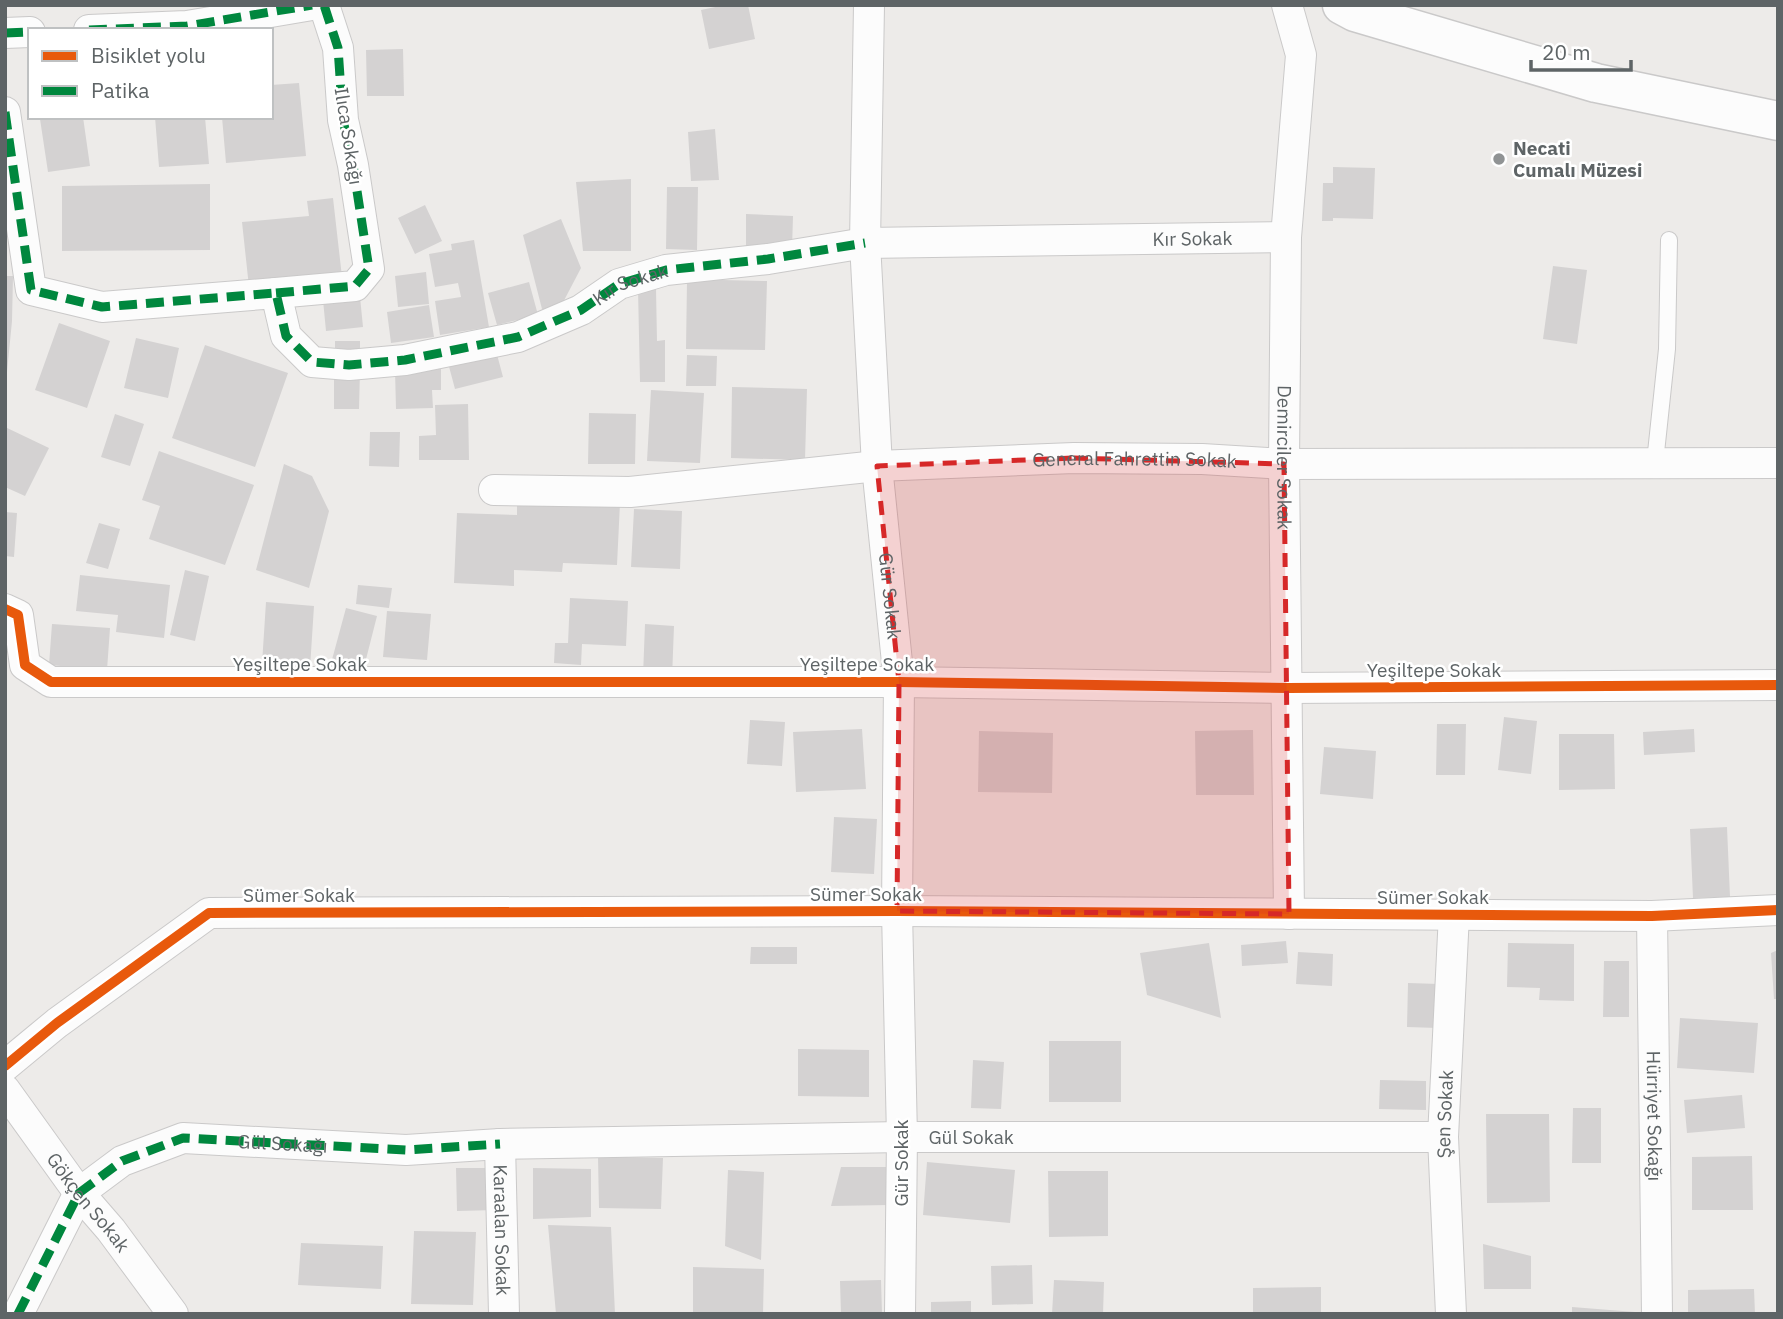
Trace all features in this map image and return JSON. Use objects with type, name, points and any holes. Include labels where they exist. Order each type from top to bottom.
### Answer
[{"type":"street","points":[[138,28],[187,26],[312,5]]},
{"type":"street","name":"Ilıca Sokağı","points":[[276,293],[355,286],[369,269],[354,165],[343,120],[338,48],[324,5]]},
{"type":"street","name":"Gür Sokak","points":[[869,5],[865,243],[877,466],[899,682],[897,911],[902,1137],[900,1314]]},
{"type":"street","name":"Demirciler Sokak","points":[[1287,5],[1301,55],[1286,237],[1284,464],[1289,914]]},
{"type":"street","points":[[1342,5],[1355,12],[1596,83],[1778,121]]},
{"type":"street","points":[[5,33],[28,32]]},
{"type":"street","points":[[5,112],[31,290],[102,307],[276,293]]},
{"type":"street","name":"Kır Sokak","points":[[276,293],[286,336],[312,362],[349,365],[405,360],[518,337],[581,310],[619,284],[666,270],[768,260],[865,243],[1286,237]]},
{"type":"street","name":"General Fahrettin Sokak","points":[[494,490],[630,492],[877,466],[1074,458],[1202,459],[1284,464],[1778,463]]},
{"type":"street","name":"Yeşiltepe Sokak","points":[[5,609],[18,615],[25,665],[51,682],[899,682],[1288,688],[1778,685]]},
{"type":"street","name":"Sümer Sokak","points":[[5,1066],[57,1023],[209,913],[897,911],[1652,916],[1778,910]]},
{"type":"street","name":"Şen Sokak","points":[[1451,1314],[1443,1137],[1454,914]]},
{"type":"street","name":"Hürriyet Sokağı","points":[[1652,916],[1657,1314]]},
{"type":"street","name":"Gökçen Sokak","points":[[5,1090],[79,1193],[111,1230],[173,1314]]},
{"type":"street","name":"Gül Sokak","points":[[500,1144],[902,1137],[1443,1137]]},
{"type":"street","name":"Gül Sokağı","points":[[79,1193],[122,1161],[183,1138],[406,1150],[500,1144]]},
{"type":"street","name":"Karaalan Sokak","points":[[500,1144],[504,1314]]},
{"type":"street","points":[[18,1314],[79,1193]]},
{"type":"lane","points":[[1656,462],[1667,349],[1669,240]]},
{"type":"highlighted area","points":[[1074,458],[1284,464],[1289,914],[897,911],[899,682],[877,466]]},
{"type":"building","points":[[725,5],[748,5],[755,39],[709,49],[701,10]]},
{"type":"building","points":[[403,49],[404,96],[367,96],[366,50]]},
{"type":"building","points":[[299,83],[306,156],[226,163],[222,119],[273,119],[273,85]]},
{"type":"building","points":[[40,119],[83,119],[90,166],[48,172]]},
{"type":"building","points":[[155,119],[205,119],[209,164],[159,167]]},
{"type":"building","points":[[715,129],[719,180],[691,181],[688,132]]},
{"type":"building","points":[[1333,167],[1375,168],[1373,219],[1333,218],[1333,221],[1322,221],[1323,183],[1333,183]]},
{"type":"building","points":[[631,179],[631,251],[583,251],[576,182]]},
{"type":"building","points":[[210,184],[210,250],[62,251],[62,186]]},
{"type":"building","points":[[667,187],[698,187],[697,250],[666,249]]},
{"type":"building","points":[[333,198],[342,277],[249,287],[242,222],[309,216],[307,201]]},
{"type":"building","points":[[425,205],[442,241],[415,254],[398,218]]},
{"type":"building","points":[[746,214],[793,216],[792,249],[746,247]]},
{"type":"building","points":[[561,219],[581,268],[559,310],[542,309],[523,235]]},
{"type":"building","points":[[474,240],[489,327],[440,335],[435,301],[461,297],[458,283],[435,287],[429,254],[452,250],[451,244]]},
{"type":"building","points":[[1553,266],[1587,270],[1577,344],[1543,339]]},
{"type":"building","points":[[426,272],[429,304],[398,307],[395,276]]},
{"type":"building","points":[[5,276],[13,276],[7,372],[5,372]]},
{"type":"building","points":[[687,281],[767,281],[765,350],[686,349]]},
{"type":"building","points":[[529,282],[538,315],[497,325],[488,293]]},
{"type":"building","points":[[638,289],[656,289],[657,341],[665,340],[665,382],[640,382]]},
{"type":"building","points":[[360,297],[363,327],[326,331],[323,300]]},
{"type":"building","points":[[429,305],[434,337],[391,343],[387,312]]},
{"type":"building","points":[[59,323],[110,341],[87,408],[35,390]]},
{"type":"building","points":[[136,338],[179,348],[168,398],[124,388]]},
{"type":"building","points":[[335,341],[360,341],[360,361],[335,360]]},
{"type":"building","points":[[205,345],[288,373],[255,467],[172,438]]},
{"type":"building","points":[[495,347],[503,377],[455,389],[447,359]]},
{"type":"building","points":[[687,355],[717,356],[716,386],[686,386]]},
{"type":"building","points":[[441,369],[441,390],[432,390],[433,408],[396,409],[395,370]]},
{"type":"building","points":[[334,370],[360,370],[359,409],[334,409]]},
{"type":"building","points":[[732,387],[807,389],[805,460],[731,458]]},
{"type":"building","points":[[651,390],[704,393],[700,463],[647,461]]},
{"type":"building","points":[[468,404],[469,460],[419,460],[419,436],[436,435],[435,405]]},
{"type":"building","points":[[589,413],[636,414],[635,464],[588,464]]},
{"type":"building","points":[[115,414],[144,424],[130,466],[101,457]]},
{"type":"building","points":[[5,427],[49,448],[25,496],[5,487]]},
{"type":"building","points":[[370,432],[400,432],[399,467],[369,466]]},
{"type":"building","points":[[159,451],[254,485],[225,565],[149,539],[160,506],[142,500]]},
{"type":"building","points":[[284,464],[312,476],[329,511],[309,588],[256,570]]},
{"type":"building","points":[[517,498],[620,503],[617,565],[563,563],[562,572],[514,570],[514,586],[454,583],[457,513],[517,515]]},
{"type":"building","points":[[634,509],[682,511],[680,569],[631,567]]},
{"type":"building","points":[[5,512],[17,513],[14,557],[5,556]]},
{"type":"building","points":[[99,523],[120,529],[108,569],[86,563]]},
{"type":"building","points":[[185,570],[209,576],[195,641],[170,635]]},
{"type":"building","points":[[80,575],[170,585],[164,638],[116,632],[118,615],[76,611]]},
{"type":"building","points":[[358,585],[392,588],[389,608],[356,604]]},
{"type":"building","points":[[570,598],[628,601],[626,646],[582,644],[581,665],[554,663],[555,643],[568,643]]},
{"type":"building","points":[[266,602],[314,606],[310,668],[262,664]]},
{"type":"building","points":[[346,608],[377,616],[362,675],[330,667]]},
{"type":"building","points":[[387,611],[431,614],[427,660],[383,657]]},
{"type":"building","points":[[52,624],[110,628],[107,670],[49,665]]},
{"type":"building","points":[[645,624],[674,626],[672,678],[643,676]]},
{"type":"building","points":[[1504,717],[1537,721],[1531,774],[1498,770]]},
{"type":"building","points":[[750,720],[785,722],[782,766],[747,764]]},
{"type":"building","points":[[1437,724],[1466,724],[1465,775],[1436,775]]},
{"type":"building","points":[[862,729],[866,789],[796,792],[793,732]]},
{"type":"building","points":[[1694,729],[1695,752],[1644,755],[1643,732]]},
{"type":"building","points":[[1253,730],[1254,795],[1196,795],[1195,731]]},
{"type":"building","points":[[979,731],[1053,733],[1052,793],[978,792]]},
{"type":"building","points":[[1559,734],[1614,734],[1615,789],[1559,790]]},
{"type":"building","points":[[1324,747],[1376,751],[1373,799],[1320,794]]},
{"type":"building","points":[[834,817],[877,819],[874,874],[831,872]]},
{"type":"building","points":[[1727,827],[1730,897],[1693,898],[1690,829]]},
{"type":"building","points":[[1286,941],[1288,963],[1242,966],[1241,945]]},
{"type":"building","points":[[1209,943],[1221,1018],[1147,995],[1140,953]]},
{"type":"building","points":[[1508,943],[1574,944],[1574,1001],[1539,1000],[1540,988],[1507,987]]},
{"type":"building","points":[[751,947],[797,947],[797,964],[750,964]]},
{"type":"building","points":[[1778,950],[1778,999],[1774,999],[1771,953]]},
{"type":"building","points":[[1298,952],[1333,954],[1332,986],[1296,984]]},
{"type":"building","points":[[1604,961],[1629,961],[1629,1017],[1603,1017]]},
{"type":"building","points":[[1408,983],[1439,984],[1438,1028],[1407,1027]]},
{"type":"building","points":[[1680,1018],[1758,1023],[1754,1073],[1677,1068]]},
{"type":"building","points":[[1049,1041],[1121,1041],[1121,1102],[1049,1102]]},
{"type":"building","points":[[798,1049],[869,1050],[869,1097],[798,1096]]},
{"type":"building","points":[[973,1060],[1004,1062],[1001,1109],[971,1108]]},
{"type":"building","points":[[1380,1080],[1426,1081],[1426,1110],[1379,1109]]},
{"type":"building","points":[[1742,1095],[1745,1128],[1687,1133],[1684,1100]]},
{"type":"building","points":[[1573,1108],[1601,1108],[1601,1163],[1572,1163]]},
{"type":"building","points":[[1486,1114],[1549,1114],[1550,1202],[1487,1203]]},
{"type":"building","points":[[1752,1156],[1753,1210],[1692,1210],[1692,1157]]},
{"type":"building","points":[[598,1157],[663,1158],[661,1209],[599,1208]]},
{"type":"building","points":[[927,1162],[1015,1170],[1010,1223],[923,1215]]},
{"type":"building","points":[[841,1167],[888,1167],[888,1205],[831,1206]]},
{"type":"building","points":[[456,1168],[497,1168],[497,1210],[457,1211]]},
{"type":"building","points":[[533,1168],[591,1169],[591,1217],[533,1219]]},
{"type":"building","points":[[728,1170],[764,1172],[761,1260],[725,1246]]},
{"type":"building","points":[[1048,1171],[1108,1171],[1108,1236],[1049,1237]]},
{"type":"building","points":[[548,1225],[611,1227],[615,1314],[556,1314]]},
{"type":"building","points":[[414,1231],[476,1232],[473,1305],[411,1304]]},
{"type":"building","points":[[301,1243],[383,1246],[381,1289],[298,1285]]},
{"type":"building","points":[[1483,1244],[1531,1256],[1531,1289],[1484,1289]]},
{"type":"building","points":[[1032,1265],[1033,1304],[992,1305],[991,1266]]},
{"type":"building","points":[[693,1267],[764,1269],[763,1314],[693,1314]]},
{"type":"building","points":[[881,1280],[882,1314],[841,1314],[840,1281]]},
{"type":"building","points":[[1054,1280],[1104,1282],[1103,1314],[1052,1314]]},
{"type":"building","points":[[1321,1287],[1321,1314],[1253,1314],[1253,1288]]},
{"type":"building","points":[[1754,1289],[1755,1314],[1688,1314],[1688,1290]]},
{"type":"building","points":[[971,1301],[971,1314],[931,1314],[931,1302]]},
{"type":"building","points":[[1572,1307],[1635,1312],[1635,1314],[1572,1314]]},
{"type":"marked path","points":[[138,28],[187,26],[312,5]]},
{"type":"marked path","points":[[276,293],[355,286],[369,269],[353,165],[343,120],[338,48],[324,5]]},
{"type":"marked path","points":[[5,33],[28,32]]},
{"type":"marked path","points":[[5,112],[31,290],[102,307],[276,293],[286,336],[312,362],[349,365],[405,360],[518,337],[581,310],[619,284],[666,270],[768,259],[865,243]]},
{"type":"marked path","points":[[18,1314],[79,1193],[122,1161],[183,1138],[406,1150],[500,1144]]},
{"type":"cycle path","points":[[5,609],[18,615],[25,665],[51,682],[899,682],[1288,688],[1778,685]]},
{"type":"cycle path","points":[[5,1066],[57,1023],[209,913],[897,911],[1652,916],[1778,910]]},
{"type":"place","name":"Necati Cumalı Müzesi","points":[[1499,159]]}]
